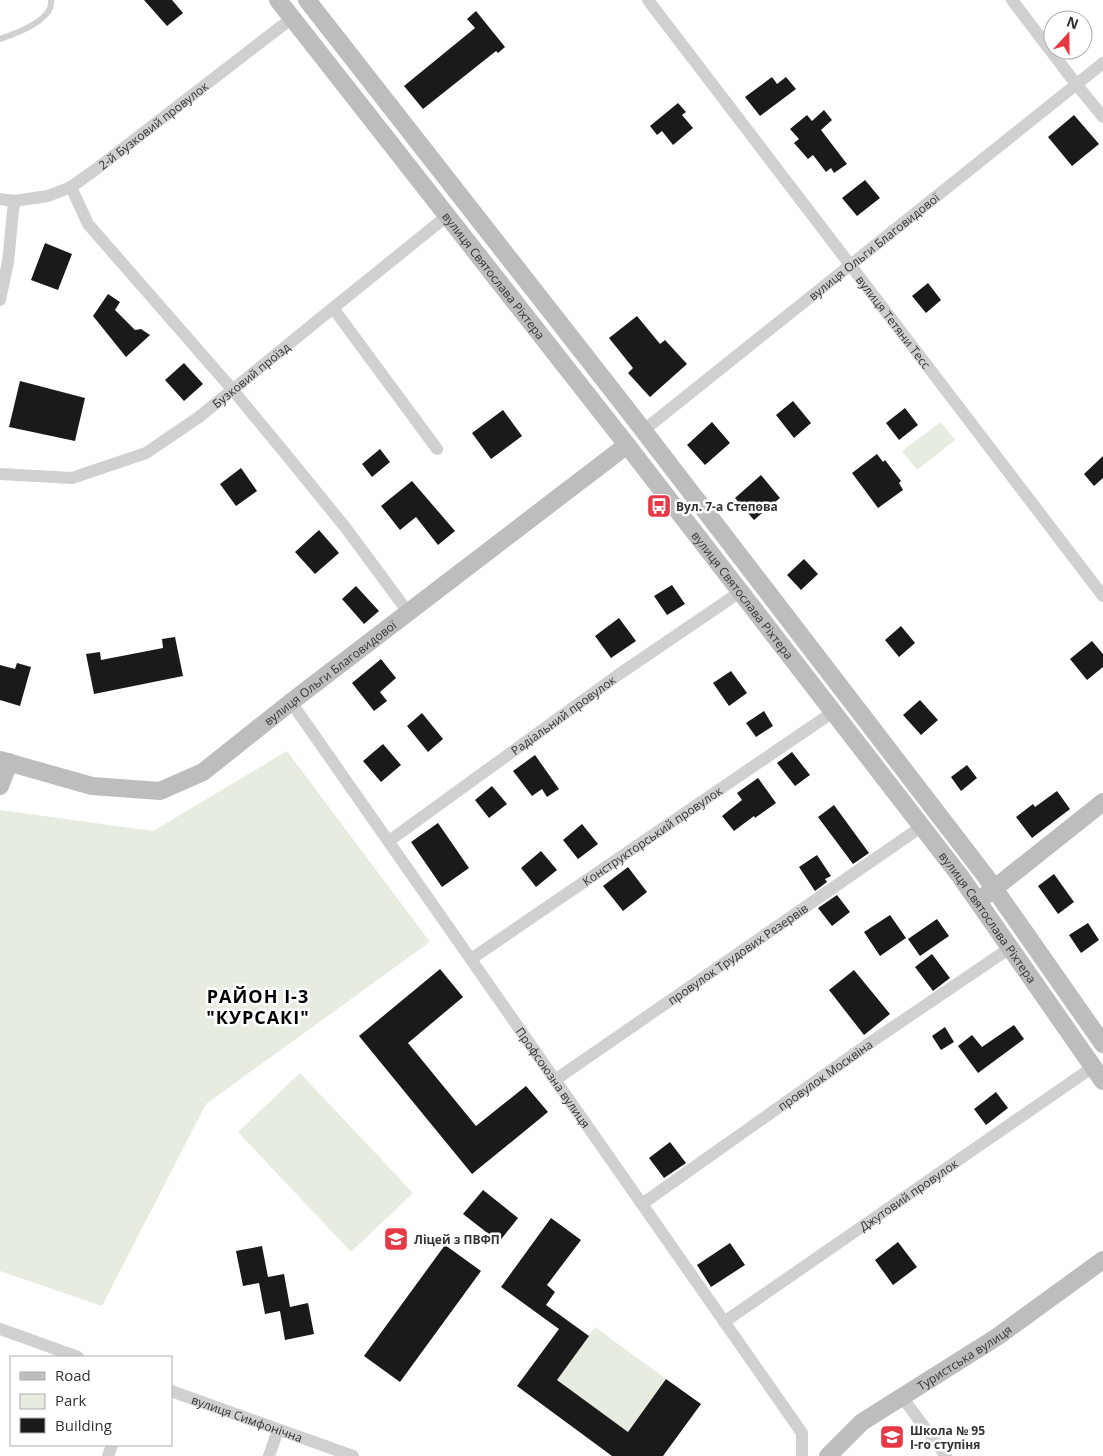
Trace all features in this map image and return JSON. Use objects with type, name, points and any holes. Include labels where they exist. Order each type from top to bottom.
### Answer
[{"type":"main road","name":"вулиця Святослава Ріхтера","points":[[278,0],[627,444],[977,900],[1103,1081]]},
{"type":"main road","name":"вулиця Святослава Ріхтера","points":[[314,2],[994,889],[1103,1044]]},
{"type":"main road","name":"вулиця Ольги Благовидової","points":[[4,761],[92,786],[160,791],[203,772],[291,702],[627,444]]},
{"type":"main road","points":[[0,786],[4,761]]},
{"type":"main road","points":[[977,900],[994,889],[1103,802]]},
{"type":"main road","name":"Туристська вулиця","points":[[828,1456],[862,1422],[997,1337],[1103,1260]]},
{"type":"street","name":"вулиця Тетяни Тесс","points":[[648,0],[1103,596]]},
{"type":"street","points":[[1012,0],[1103,117]]},
{"type":"street","name":"2-й Бузковий провулок","points":[[0,198],[14,201],[48,196],[71,187],[96,170],[292,18]]},
{"type":"street","name":"вулиця Ольги Благовидової","points":[[644,430],[1103,63]]},
{"type":"street","points":[[71,187],[88,224],[232,389],[345,527],[408,612]]},
{"type":"street","points":[[0,300],[8,262],[14,201]]},
{"type":"street","name":"Бузковий проїзд","points":[[0,474],[72,478],[146,453],[199,417],[447,216]]},
{"type":"street","points":[[333,308],[437,449]]},
{"type":"street","name":"Радіальний провулок","points":[[388,841],[618,675],[740,592]]},
{"type":"street","name":"Профсоюзна вулиця","points":[[291,702],[802,1433],[802,1456]]},
{"type":"street","name":"Конструкторський провулок","points":[[471,959],[833,712]]},
{"type":"street","name":"провулок Трудових Резервів","points":[[555,1080],[921,827]]},
{"type":"street","name":"провулок Москвіна","points":[[642,1204],[874,1040],[1010,948]]},
{"type":"street","name":"Джутовий провулок","points":[[724,1322],[1093,1067]]},
{"type":"street","points":[[0,1329],[75,1356]]},
{"type":"street","name":"вулиця Симфонічна","points":[[172,1391],[353,1456]]},
{"type":"street","points":[[902,1397],[946,1456]]},
{"type":"street","points":[[269,1456],[278,1430]]},
{"type":"lane","points":[[0,39],[20,33],[46,15],[52,5],[51,0]]},
{"type":"green space","points":[[941,422],[955,440],[917,470],[902,451]]},
{"type":"green space","points":[[287,751],[430,942],[206,1104],[102,1306],[0,1271],[0,810],[153,831]]},
{"type":"green space","points":[[300,1073],[413,1193],[351,1252],[238,1132]]},
{"type":"green space","points":[[595,1327],[666,1379],[628,1432],[557,1380]]},
{"type":"building","points":[[144,0],[172,0],[183,13],[167,26]]},
{"type":"building","points":[[476,11],[505,47],[498,53],[496,51],[423,109],[404,86],[475,28],[467,19]]},
{"type":"building","points":[[772,77],[777,84],[786,77],[796,89],[760,116],[745,97]]},
{"type":"building","points":[[678,103],[686,112],[682,115],[693,128],[673,145],[662,131],[657,135],[650,126]]},
{"type":"building","points":[[824,110],[832,120],[821,130],[847,164],[834,173],[831,168],[826,172],[813,155],[808,159],[794,143],[799,139],[790,129],[807,115],[812,121]]},
{"type":"building","points":[[1074,115],[1099,144],[1072,166],[1048,137]]},
{"type":"building","points":[[865,180],[880,198],[857,216],[842,198]]},
{"type":"building","points":[[45,243],[72,254],[58,290],[31,280]]},
{"type":"building","points":[[928,283],[941,300],[926,313],[912,296]]},
{"type":"building","points":[[108,294],[120,302],[115,310],[135,330],[141,329],[150,335],[126,357],[93,316]]},
{"type":"building","points":[[637,316],[660,344],[665,340],[687,364],[650,397],[628,373],[633,368],[609,338]]},
{"type":"building","points":[[184,363],[203,384],[184,401],[165,380]]},
{"type":"building","points":[[20,381],[85,398],[75,441],[9,427]]},
{"type":"building","points":[[793,401],[811,423],[794,438],[776,415]]},
{"type":"building","points":[[905,408],[918,425],[899,440],[886,423]]},
{"type":"building","points":[[503,410],[522,436],[491,459],[472,433]]},
{"type":"building","points":[[712,422],[730,443],[705,465],[687,445]]},
{"type":"building","points":[[380,449],[390,462],[372,477],[362,464]]},
{"type":"building","points":[[877,454],[883,462],[885,460],[901,481],[899,483],[903,490],[878,508],[852,473]]},
{"type":"building","points":[[1103,456],[1103,478],[1094,486],[1084,474]]},
{"type":"building","points":[[241,468],[257,491],[236,506],[220,484]]},
{"type":"building","points":[[761,475],[780,498],[754,520],[735,498]]},
{"type":"building","points":[[412,481],[455,531],[438,545],[416,517],[400,530],[381,506]]},
{"type":"building","points":[[319,530],[339,553],[315,574],[295,552]]},
{"type":"building","points":[[804,559],[818,574],[801,590],[787,575]]},
{"type":"building","points":[[672,585],[685,604],[667,615],[654,596]]},
{"type":"building","points":[[356,586],[379,611],[364,624],[342,599]]},
{"type":"building","points":[[619,618],[636,641],[611,658],[595,636]]},
{"type":"building","points":[[901,626],[915,643],[899,657],[885,640]]},
{"type":"building","points":[[175,637],[183,676],[94,694],[86,654],[100,652],[101,660],[163,648],[162,639]]},
{"type":"building","points":[[1092,641],[1103,654],[1103,667],[1087,680],[1070,659]]},
{"type":"building","points":[[381,659],[396,678],[380,692],[387,701],[374,711],[352,683]]},
{"type":"building","points":[[17,663],[31,667],[20,706],[0,700],[0,665],[15,669]]},
{"type":"building","points":[[731,671],[747,693],[729,706],[713,683]]},
{"type":"building","points":[[920,700],[938,720],[921,735],[903,715]]},
{"type":"building","points":[[764,711],[773,726],[756,737],[746,723]]},
{"type":"building","points":[[422,713],[443,739],[428,752],[407,726]]},
{"type":"building","points":[[383,744],[401,765],[381,782],[363,761]]},
{"type":"building","points":[[792,752],[810,775],[795,786],[777,763]]},
{"type":"building","points":[[535,755],[559,789],[547,797],[542,789],[532,796],[513,771]]},
{"type":"building","points":[[967,765],[977,778],[961,791],[951,777]]},
{"type":"building","points":[[758,778],[776,803],[734,831],[722,816],[742,800],[737,793]]},
{"type":"building","points":[[492,786],[507,804],[489,818],[475,800]]},
{"type":"building","points":[[1057,791],[1070,809],[1032,838],[1016,817],[1033,804],[1035,807]]},
{"type":"building","points":[[834,805],[869,853],[853,864],[818,817]]},
{"type":"building","points":[[438,823],[469,868],[442,887],[411,842]]},
{"type":"building","points":[[582,824],[598,844],[578,859],[563,840]]},
{"type":"building","points":[[541,851],[557,870],[536,887],[521,868]]},
{"type":"building","points":[[817,855],[831,876],[825,879],[827,882],[815,891],[799,867]]},
{"type":"building","points":[[628,867],[647,892],[623,911],[603,886]]},
{"type":"building","points":[[1054,874],[1074,902],[1058,914],[1038,886]]},
{"type":"building","points":[[837,895],[850,912],[832,926],[818,908]]},
{"type":"building","points":[[890,915],[906,938],[880,956],[864,932]]},
{"type":"building","points":[[937,919],[949,936],[920,956],[908,939]]},
{"type":"building","points":[[1088,923],[1099,940],[1081,953],[1069,935]]},
{"type":"building","points":[[932,954],[950,978],[933,991],[915,967]]},
{"type":"building","points":[[440,969],[463,997],[408,1043],[476,1126],[526,1086],[548,1112],[472,1174],[359,1036]]},
{"type":"building","points":[[854,970],[890,1014],[864,1035],[829,990]]},
{"type":"building","points":[[1014,1025],[1024,1039],[978,1073],[958,1046],[972,1035],[982,1047]]},
{"type":"building","points":[[945,1027],[954,1042],[941,1050],[932,1036]]},
{"type":"building","points":[[996,1092],[1008,1108],[986,1125],[974,1109]]},
{"type":"building","points":[[670,1142],[686,1163],[664,1178],[649,1158]]},
{"type":"building","points":[[483,1190],[518,1218],[499,1242],[463,1214]]},
{"type":"building","points":[[551,1218],[581,1240],[547,1285],[555,1292],[546,1305],[589,1336],[557,1380],[628,1432],[666,1379],[701,1404],[663,1456],[612,1456],[517,1386],[559,1329],[501,1287]]},
{"type":"building","points":[[898,1242],[917,1267],[893,1285],[875,1260]]},
{"type":"building","points":[[730,1243],[745,1265],[711,1287],[697,1265]]},
{"type":"building","points":[[445,1245],[481,1271],[400,1382],[364,1356]]},
{"type":"building","points":[[262,1246],[268,1277],[284,1274],[290,1307],[308,1303],[314,1334],[285,1340],[280,1311],[265,1314],[259,1283],[243,1286],[236,1251]]},
{"type":"place","name":"Вул. 7-а Степова","points":[[659,506]]},
{"type":"place","name":"Ліцей з ПВФП","points":[[396,1239]]},
{"type":"place","name":"Школа № 95 І-го ступіня","points":[[892,1437]]},
{"type":"district","name":"РАЙОН І-3 \"КУРСАКІ\"","points":[[258,1006]]}]
